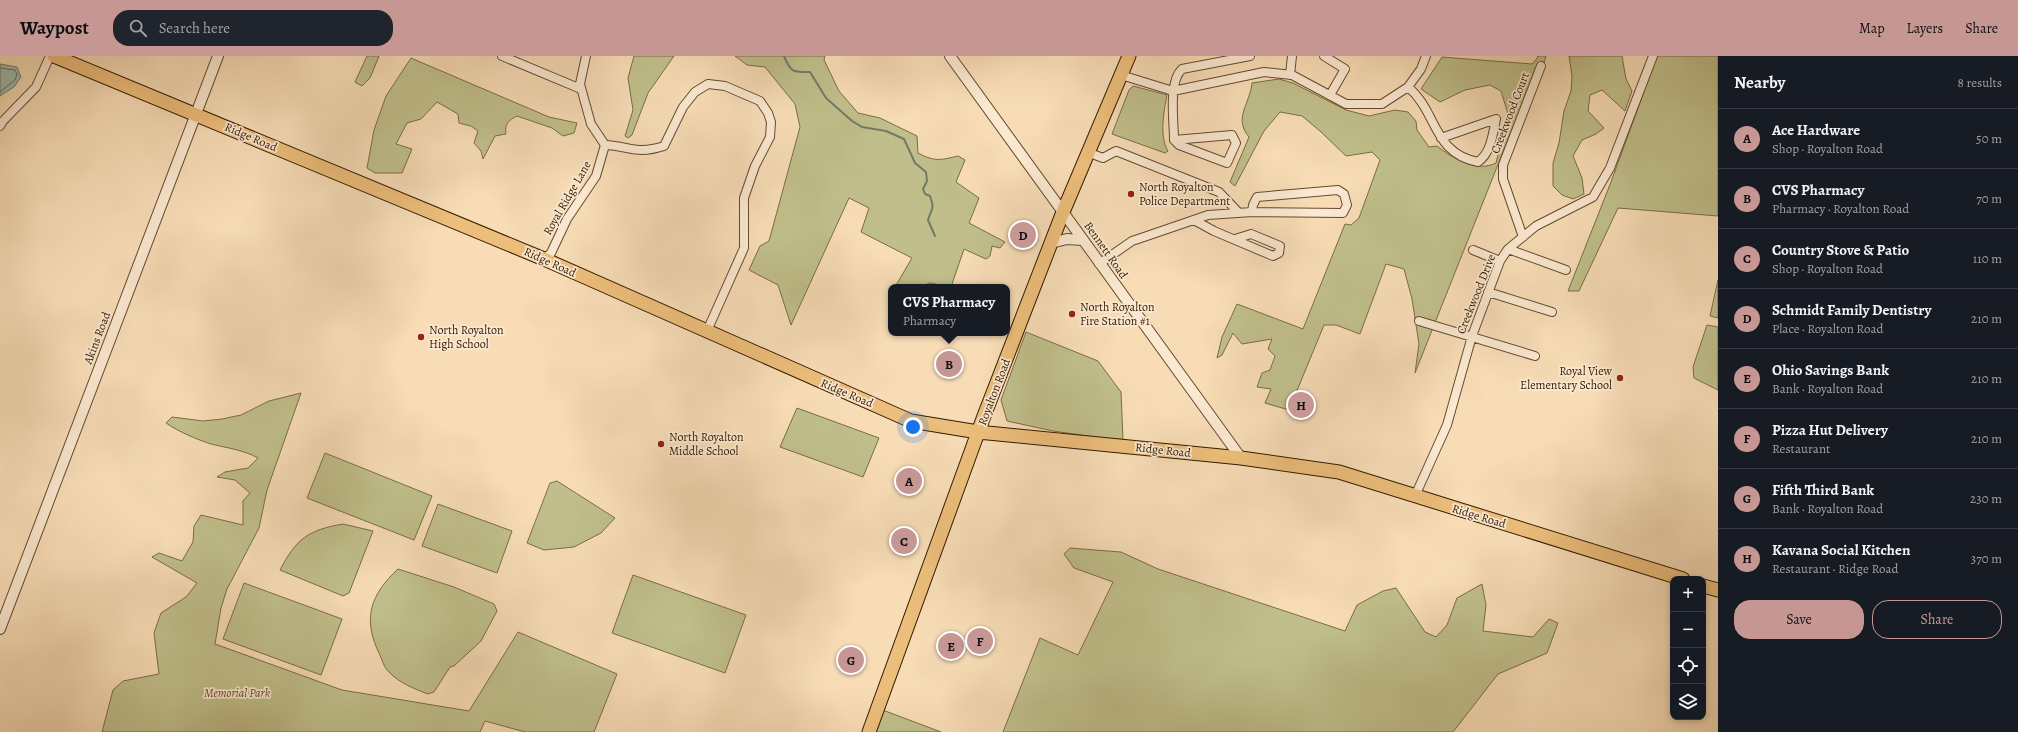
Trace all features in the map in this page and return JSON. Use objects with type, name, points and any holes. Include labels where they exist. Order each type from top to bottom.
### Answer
[{"type":"main road","name":"Ridge Road","points":[[54,56],[196,113],[544,259],[911,421],[978,432],[1241,458],[1339,472],[1673,576]]},
{"type":"main road","name":"Royalton Road","points":[[869,732],[978,432],[1063,212],[1129,56]]},
{"type":"main road","points":[[1706,587],[1718,590]]},
{"type":"street","points":[[0,126],[3,120],[36,87],[50,56]]},
{"type":"street","name":"Akins Road","points":[[0,629],[218,56]]},
{"type":"street","points":[[502,56],[581,89]]},
{"type":"street","points":[[586,56],[580,84],[581,89],[591,124],[605,145],[616,145],[632,150],[650,151],[664,146],[683,107],[695,92],[708,84],[725,86],[746,94],[760,101],[768,113],[771,122],[770,137],[755,166],[744,198],[744,248],[707,331]]},
{"type":"street","name":"Bennett Road","points":[[950,56],[1099,264],[1241,458]]},
{"type":"street","points":[[1174,140],[1232,135],[1236,143],[1227,163],[1179,145],[1174,140],[1174,91],[1176,75],[1182,69],[1250,56]]},
{"type":"street","points":[[1290,75],[1292,56]]},
{"type":"street","points":[[1324,56],[1346,69],[1330,95]]},
{"type":"street","points":[[1121,74],[1174,91],[1264,72],[1290,75],[1346,104],[1382,104],[1408,87],[1421,69],[1426,56]]},
{"type":"street","name":"Creekwood Drive","points":[[1415,496],[1447,425],[1472,336],[1500,261],[1508,249],[1536,226],[1593,197],[1610,168],[1653,56]]},
{"type":"street","name":"Creekwood Court","points":[[1523,237],[1503,179],[1502,165],[1541,66]]},
{"type":"street","points":[[1408,87],[1418,96],[1441,138],[1456,154],[1478,162],[1484,158],[1492,138],[1496,119],[1441,138]]},
{"type":"street","name":"Royal Ridge Lane","points":[[544,259],[551,252],[567,219],[596,176],[605,145]]},
{"type":"street","points":[[1088,152],[1103,158],[1116,151],[1219,192],[1238,212]]},
{"type":"street","points":[[1099,264],[1132,241],[1208,215],[1238,212],[1343,213],[1347,205],[1344,194],[1338,190],[1257,197],[1253,205],[1252,212]]},
{"type":"street","points":[[1194,220],[1214,231],[1273,256],[1279,252],[1280,246],[1251,234],[1235,239]]},
{"type":"street","points":[[1051,243],[1067,239],[1083,240]]},
{"type":"street","points":[[1508,249],[1566,270]]},
{"type":"street","points":[[1473,250],[1500,261]]},
{"type":"street","points":[[1488,292],[1552,312]]},
{"type":"street","points":[[1419,321],[1535,356]]},
{"type":"green space","points":[[367,56],[379,56],[370,78],[362,86],[355,82]]},
{"type":"green space","points":[[634,56],[674,56],[648,93],[632,135],[628,138],[625,136],[633,110],[628,78]]},
{"type":"green space","points":[[735,56],[825,56],[824,60],[839,91],[858,113],[880,118],[917,136],[918,153],[924,156],[938,159],[958,156],[965,160],[956,182],[979,198],[969,223],[1005,242],[1000,248],[992,246],[990,256],[986,259],[964,249],[952,284],[897,284],[912,258],[861,232],[869,208],[849,198],[791,325],[778,285],[749,270],[760,246],[769,241],[800,127],[795,104],[765,67],[747,65]]},
{"type":"green space","points":[[1538,56],[1546,56],[1544,63],[1536,69],[1415,373],[1419,344],[1412,299],[1404,269],[1386,264],[1360,334],[1336,325],[1324,325],[1289,410],[1265,403],[1271,389],[1257,387],[1262,373],[1270,370],[1275,356],[1268,349],[1272,339],[1242,344],[1233,333],[1222,355],[1217,358],[1222,337],[1237,304],[1303,329],[1345,224],[1351,225],[1359,218],[1380,160],[1372,152],[1346,156],[1302,116],[1280,112],[1264,131],[1235,186],[1230,182],[1249,137],[1244,130],[1242,117],[1251,91],[1252,83],[1279,79],[1293,83],[1346,110],[1369,116],[1395,110],[1408,112],[1416,121],[1417,130],[1429,147],[1437,146],[1465,163],[1488,166],[1496,163],[1508,114],[1501,91],[1490,85],[1465,90],[1440,102],[1421,89],[1442,57],[1532,64]]},
{"type":"green space","points":[[1569,56],[1622,56],[1626,79],[1632,91],[1625,111],[1602,90],[1590,95],[1588,111],[1604,128],[1596,134],[1582,140],[1573,156],[1582,178],[1584,194],[1573,199],[1562,195],[1553,186],[1553,163],[1559,143],[1564,111],[1571,91],[1572,76]]},
{"type":"green space","points":[[1657,56],[1718,56],[1718,216],[1618,208],[1579,291],[1568,291],[1611,182]]},
{"type":"green space","points":[[411,58],[549,117],[577,123],[574,133],[563,136],[552,128],[517,116],[506,125],[506,134],[495,136],[483,159],[481,151],[474,143],[478,131],[471,126],[459,123],[458,114],[437,102],[421,119],[407,123],[396,144],[412,149],[402,173],[375,173],[367,168],[374,130],[386,96]]},
{"type":"green space","points":[[1133,86],[1167,95],[1163,123],[1165,145],[1168,151],[1165,153],[1112,134],[1129,90]]},
{"type":"green space","points":[[1718,280],[1718,318],[1710,316]]},
{"type":"green space","points":[[1707,325],[1718,327],[1718,390],[1694,378],[1693,367]]},
{"type":"green space","points":[[1026,332],[1098,361],[1121,392],[1123,441],[1053,431],[1007,421],[1001,400]]},
{"type":"green space","name":"Memorial Park","points":[[301,393],[267,490],[259,528],[227,589],[221,608],[215,644],[342,690],[469,711],[518,632],[617,674],[594,732],[525,732],[485,721],[480,732],[102,732],[113,690],[123,681],[159,674],[154,633],[161,613],[186,597],[197,583],[152,557],[159,553],[182,561],[193,542],[194,526],[201,515],[243,525],[243,501],[250,493],[235,480],[217,477],[225,472],[248,468],[258,458],[241,451],[199,440],[166,423],[172,417],[203,421],[241,415],[269,401]]},
{"type":"green space","points":[[797,408],[879,438],[863,477],[780,447]]},
{"type":"green space","points":[[325,453],[432,496],[414,540],[307,498]]},
{"type":"green space","points":[[557,481],[615,518],[601,533],[574,547],[544,550],[527,543],[550,483]]},
{"type":"green space","points":[[438,504],[512,531],[497,573],[422,546]]},
{"type":"green space","points":[[343,524],[373,531],[349,593],[343,596],[280,570],[298,543],[304,538],[321,529]]},
{"type":"green space","points":[[1070,548],[1121,552],[1158,569],[1345,631],[1357,605],[1383,591],[1396,588],[1425,632],[1436,637],[1447,625],[1457,598],[1482,584],[1486,605],[1483,631],[1533,637],[1549,619],[1558,623],[1547,653],[1498,674],[1453,732],[1003,732],[1040,638],[1078,655],[1113,582],[1074,568],[1064,554]]},
{"type":"green space","points":[[398,569],[454,587],[494,604],[497,611],[481,641],[454,666],[450,667],[434,692],[428,694],[402,682],[387,670],[374,640],[371,629],[370,618],[376,597],[381,588]]},
{"type":"green space","points":[[633,575],[746,615],[725,673],[612,633]]},
{"type":"green space","points":[[244,583],[342,619],[321,675],[223,639]]},
{"type":"green space","points":[[880,709],[941,732],[871,732]]},
{"type":"water","points":[[0,64],[17,67],[21,77],[14,87],[0,96]]},
{"type":"waterway","points":[[784,56],[791,69],[800,72],[810,72],[826,98],[852,121],[862,127],[886,131],[904,139],[915,163],[926,172],[927,181],[923,189],[925,194],[930,196],[932,201],[932,208],[928,220],[935,236]]},
{"type":"place","name":"North Royalton Police Department","points":[[1131,194]]},
{"type":"place","name":"Schmidt Family Dentistry","points":[[1023,235]]},
{"type":"place","name":"North Royalton Fire Station #1","points":[[1072,314]]},
{"type":"place","name":"North Royalton High School","points":[[421,337]]},
{"type":"place","name":"CVS Pharmacy","points":[[949,364]]},
{"type":"place","name":"Royal View Elementary School","points":[[1620,378]]},
{"type":"place","name":"Kavana Social Kitchen","points":[[1301,405]]},
{"type":"place","name":"North Royalton Middle School","points":[[661,444]]},
{"type":"place","name":"Ace Hardware","points":[[909,481]]},
{"type":"place","name":"Country Stove & Patio","points":[[904,541]]},
{"type":"place","name":"Pizza Hut Delivery","points":[[980,641]]},
{"type":"place","name":"Ohio Savings Bank","points":[[951,646]]},
{"type":"place","name":"Fifth Third Bank","points":[[851,660]]}]
